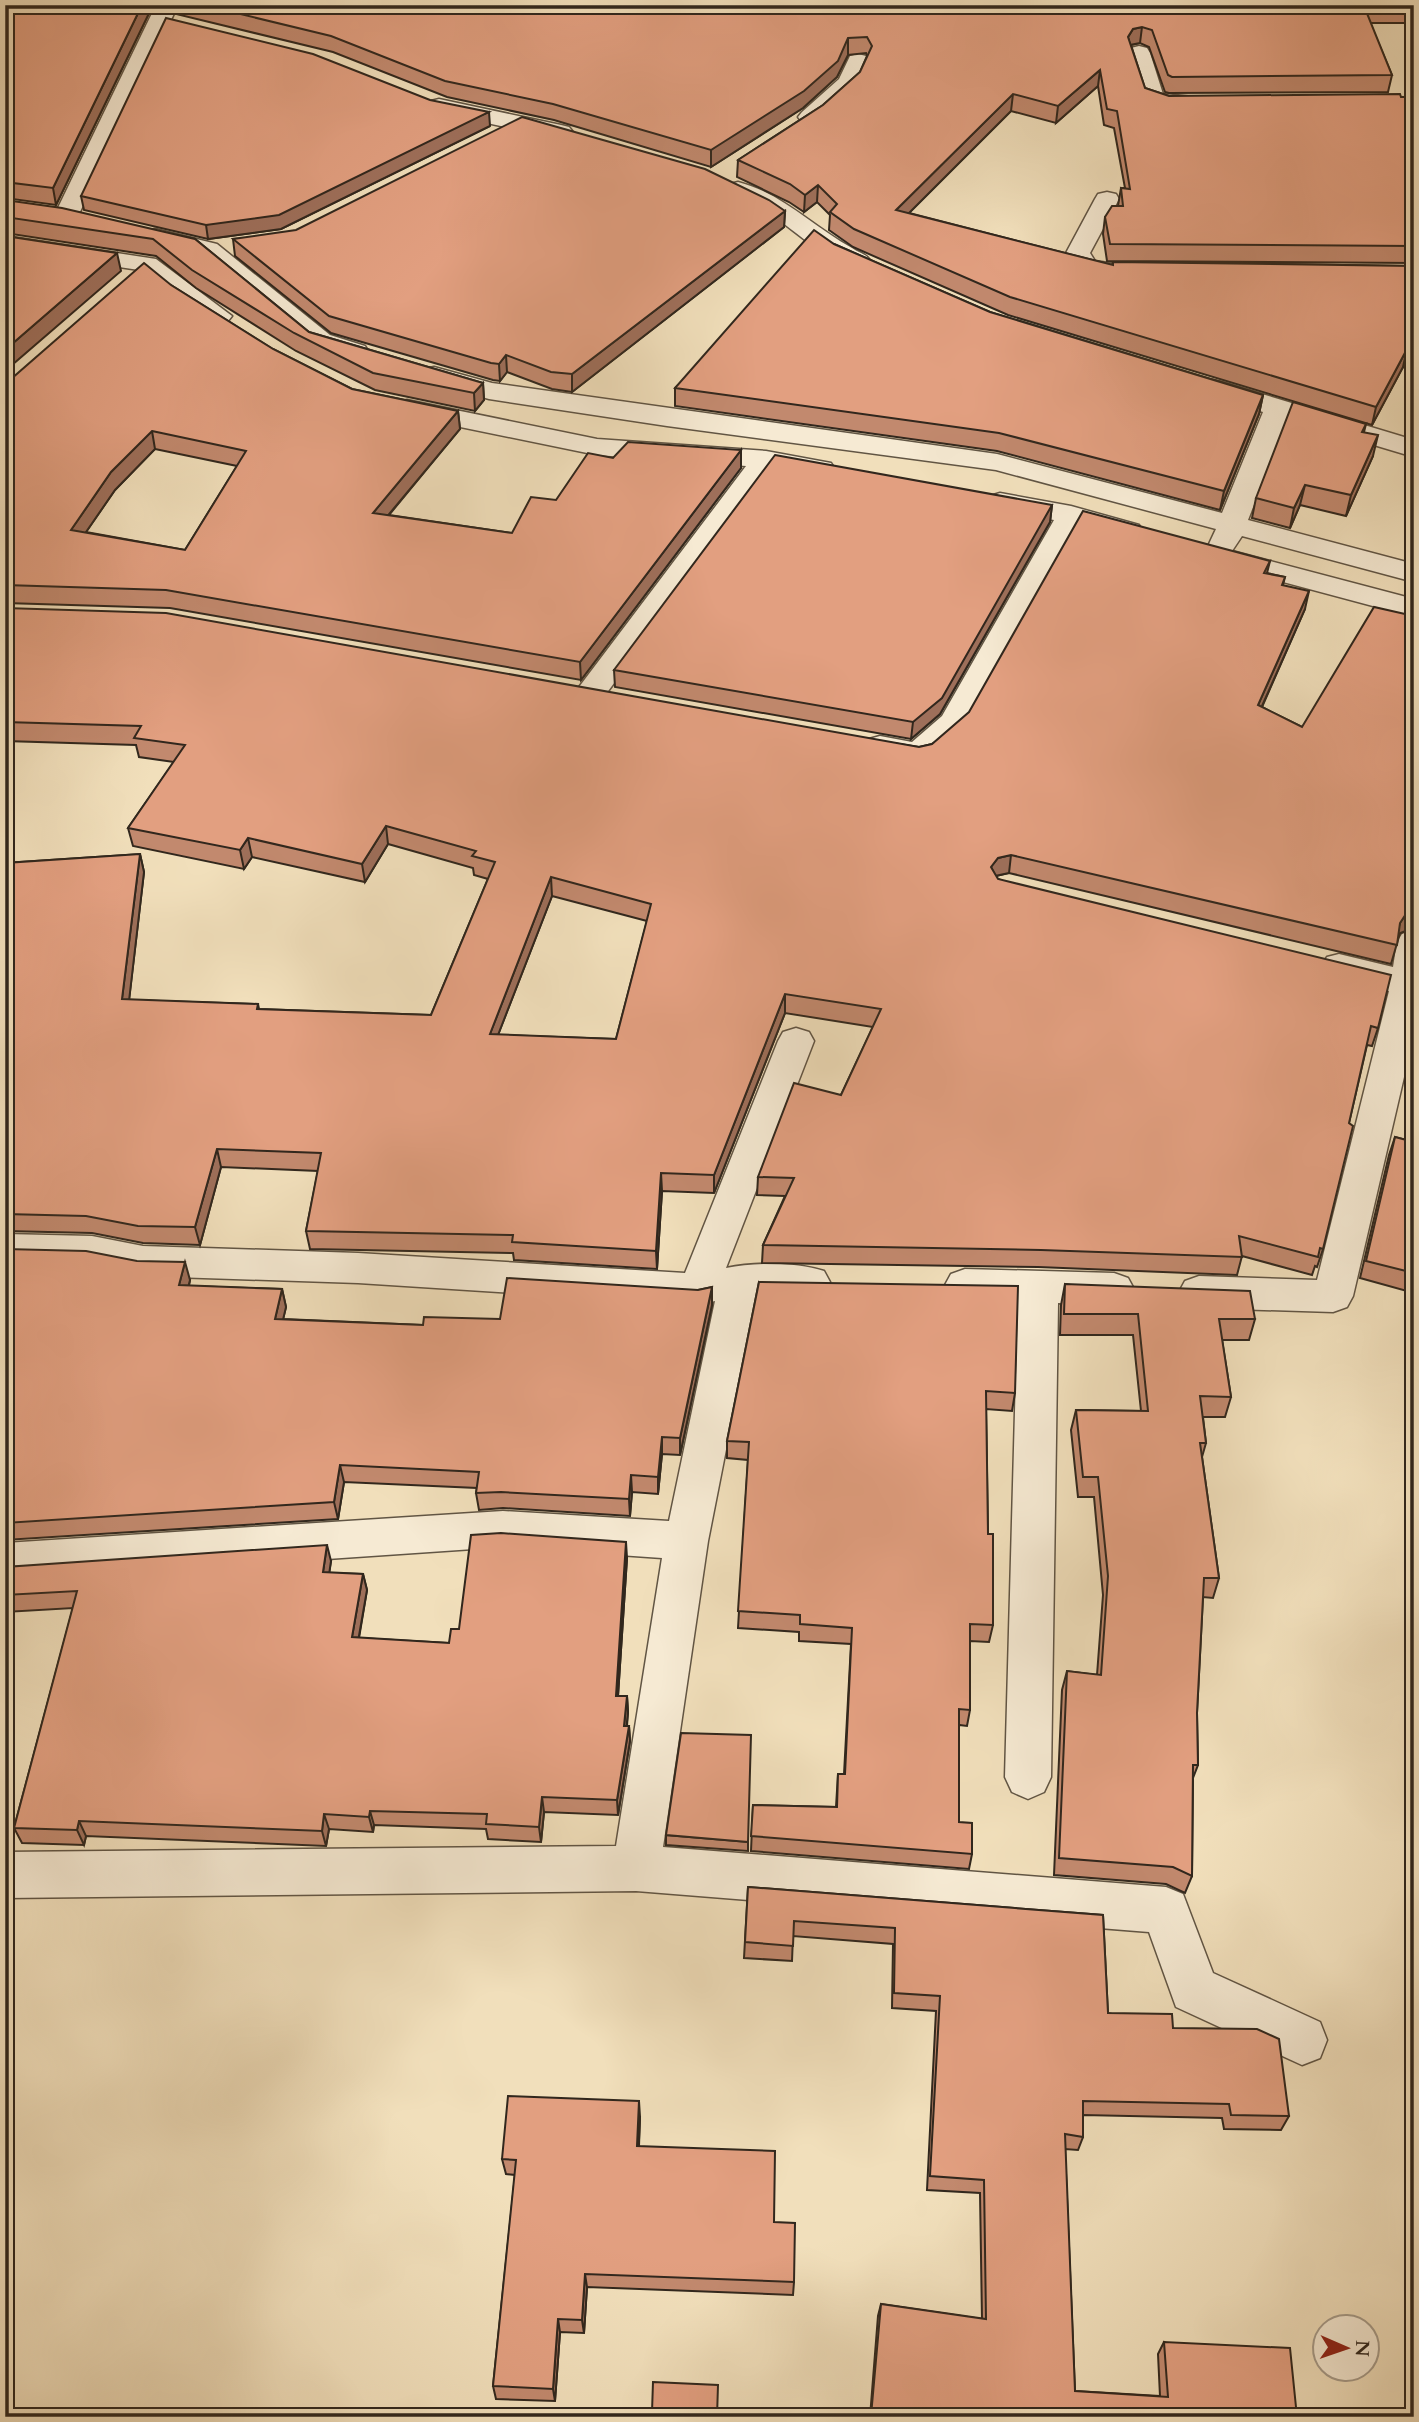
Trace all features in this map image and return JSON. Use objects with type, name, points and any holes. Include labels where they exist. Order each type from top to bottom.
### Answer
[{"type":"street","points":[[66,217],[165,13],[186,26]]},
{"type":"street","points":[[1139,52],[1153,98],[1167,103],[1220,103]]},
{"type":"street","points":[[792,129],[813,115],[849,82],[858,61]]},
{"type":"street","points":[[415,96],[440,106],[584,139]]},
{"type":"street","points":[[483,142],[520,123]]},
{"type":"street","points":[[714,178],[779,209],[843,254],[879,270]]},
{"type":"street","points":[[1107,199],[1078,253],[1081,261],[1085,266],[1103,272],[1143,272]]},
{"type":"street","points":[[130,231],[221,247],[321,341],[386,360]]},
{"type":"street","points":[[5,243],[147,264],[185,295],[241,330]]},
{"type":"street","points":[[119,289],[147,264]]},
{"type":"street","points":[[412,368],[489,391],[680,420],[998,462],[1414,573]]},
{"type":"street","points":[[1185,379],[1414,449]]},
{"type":"street","points":[[379,402],[597,447],[766,459],[845,474]]},
{"type":"street","points":[[1278,408],[1233,523],[1207,553],[1414,608]]},
{"type":"street","points":[[590,695],[766,459]]},
{"type":"street","points":[[978,498],[1071,515],[1158,539]]},
{"type":"street","points":[[850,741],[918,753],[954,722],[1071,515]]},
{"type":"street","points":[[929,1284],[1333,1296],[1411,984],[1414,942]]},
{"type":"street","points":[[1302,957],[1411,984]]},
{"type":"street","points":[[698,1289],[796,1041]]},
{"type":"street","points":[[5,1249],[92,1251],[143,1261],[358,1268],[698,1289],[738,1281],[848,1283]]},
{"type":"street","points":[[636,1868],[686,1541],[738,1281]]},
{"type":"street","points":[[1028,1777],[1038,1286]]},
{"type":"street","points":[[5,1562],[503,1529],[686,1541]]},
{"type":"street","points":[[5,1875],[368,1874],[636,1868],[1166,1910],[1194,1990],[1302,2040]]},
{"type":"building","points":[[5,5],[142,5],[53,188],[5,182]]},
{"type":"building","points":[[203,5],[1414,5],[1364,6],[1392,75],[1172,77],[1168,75],[1152,30],[1142,27],[1133,29],[1128,37],[1145,88],[1169,96],[1400,94],[1401,97],[1414,97],[1414,246],[1110,244],[1105,217],[1112,206],[1123,206],[1121,188],[1130,189],[1117,111],[1107,109],[1100,70],[1058,106],[1013,94],[896,210],[1113,265],[1113,262],[1414,266],[1414,351],[1407,349],[1376,407],[1010,297],[854,229],[830,212],[837,204],[818,185],[805,195],[790,184],[738,160],[823,105],[860,72],[872,46],[867,37],[848,38],[838,61],[804,91],[711,150],[553,104],[445,81],[331,36]]},
{"type":"building","points":[[166,18],[313,54],[430,100],[489,112],[279,215],[206,225],[81,196]]},
{"type":"building","points":[[522,117],[705,169],[769,200],[785,211],[572,374],[551,372],[506,355],[499,364],[491,363],[329,316],[233,239],[296,230]]},
{"type":"building","points":[[5,200],[62,208],[195,239],[309,332],[483,383],[474,393],[373,373],[294,333],[192,270],[153,239],[5,217]]},
{"type":"building","points":[[814,230],[834,244],[990,312],[1263,395],[1224,491],[999,433],[675,388]]},
{"type":"building","points":[[5,236],[117,253],[5,350]]},
{"type":"building","points":[[144,263],[171,285],[273,349],[352,389],[458,411],[373,513],[512,533],[531,497],[556,500],[588,453],[613,458],[628,442],[741,450],[580,662],[166,590],[5,585],[5,380],[11,379]],"holes":[[[152,431],[246,451],[185,550],[71,530],[111,472]]]},
{"type":"building","points":[[1293,402],[1366,424],[1362,432],[1378,435],[1351,495],[1305,485],[1294,508],[1256,498]]},
{"type":"building","points":[[775,455],[1052,505],[942,698],[913,722],[614,670]]},
{"type":"building","points":[[1083,511],[1270,561],[1264,573],[1285,577],[1282,585],[1309,591],[1258,705],[1302,727],[1374,607],[1414,616],[1414,912],[1406,914],[1400,923],[1397,945],[1011,855],[998,858],[991,867],[998,879],[1391,975],[1378,1028],[1371,1026],[1349,1123],[1353,1126],[1323,1249],[1320,1248],[1318,1257],[1239,1236],[1242,1257],[763,1245],[794,1178],[758,1177],[794,1083],[841,1095],[881,1009],[785,994],[714,1175],[661,1173],[656,1251],[512,1242],[513,1235],[306,1231],[321,1153],[217,1149],[195,1227],[138,1226],[86,1216],[5,1214],[5,863],[140,854],[122,999],[258,1004],[257,1009],[431,1015],[495,862],[472,856],[476,851],[386,826],[362,864],[248,838],[240,850],[128,828],[185,745],[134,738],[141,726],[5,722],[5,608],[166,613],[919,747],[932,744],[969,712]],"holes":[[[551,877],[651,904],[616,1039],[490,1034]]]},
{"type":"building","points":[[1395,1137],[1414,1142],[1414,1273],[1366,1261]]},
{"type":"building","points":[[5,1249],[86,1251],[137,1261],[185,1262],[179,1285],[282,1289],[275,1319],[423,1325],[424,1317],[500,1319],[507,1278],[698,1290],[712,1287],[680,1438],[662,1437],[658,1477],[631,1475],[629,1499],[476,1493],[479,1472],[340,1465],[334,1502],[5,1523]]},
{"type":"building","points":[[759,1282],[1018,1286],[1015,1393],[986,1391],[988,1534],[993,1534],[993,1625],[970,1624],[970,1710],[959,1709],[959,1822],[972,1823],[972,1854],[751,1836],[753,1805],[837,1807],[838,1774],[845,1774],[852,1628],[800,1624],[800,1615],[738,1611],[749,1442],[727,1441]]},
{"type":"building","points":[[1065,1284],[1250,1291],[1255,1319],[1219,1319],[1231,1397],[1200,1396],[1206,1443],[1200,1443],[1219,1578],[1204,1578],[1197,1713],[1198,1765],[1193,1765],[1192,1876],[1173,1867],[1059,1858],[1067,1671],[1101,1675],[1108,1576],[1098,1477],[1083,1477],[1076,1410],[1148,1411],[1138,1314],[1064,1314]]},
{"type":"building","points":[[501,1533],[626,1542],[616,1696],[627,1696],[624,1726],[629,1726],[617,1800],[542,1797],[539,1827],[486,1824],[487,1814],[370,1811],[369,1817],[324,1814],[322,1831],[79,1821],[77,1830],[14,1828],[77,1591],[5,1595],[5,1567],[327,1545],[323,1572],[363,1574],[352,1637],[449,1643],[451,1629],[459,1629],[471,1535]]},
{"type":"building","points":[[681,1733],[751,1735],[748,1842],[666,1835]]},
{"type":"building","points":[[748,1887],[1103,1915],[1108,2013],[1172,2014],[1173,2028],[1257,2029],[1279,2039],[1289,2116],[1231,2115],[1229,2104],[1083,2101],[1083,2137],[1065,2134],[1075,2391],[1168,2397],[1164,2342],[1290,2348],[1297,2417],[871,2416],[881,2304],[986,2319],[984,2180],[930,2176],[940,1996],[894,1993],[895,1928],[794,1921],[793,1946],[745,1942]]},
{"type":"building","points":[[508,2096],[639,2101],[637,2146],[775,2151],[774,2222],[795,2223],[794,2282],[585,2274],[582,2320],[558,2319],[553,2389],[493,2386],[516,2160],[502,2159]]},
{"type":"building","points":[[653,2382],[718,2385],[717,2417],[535,2417],[535,2408],[652,2412]]}]
